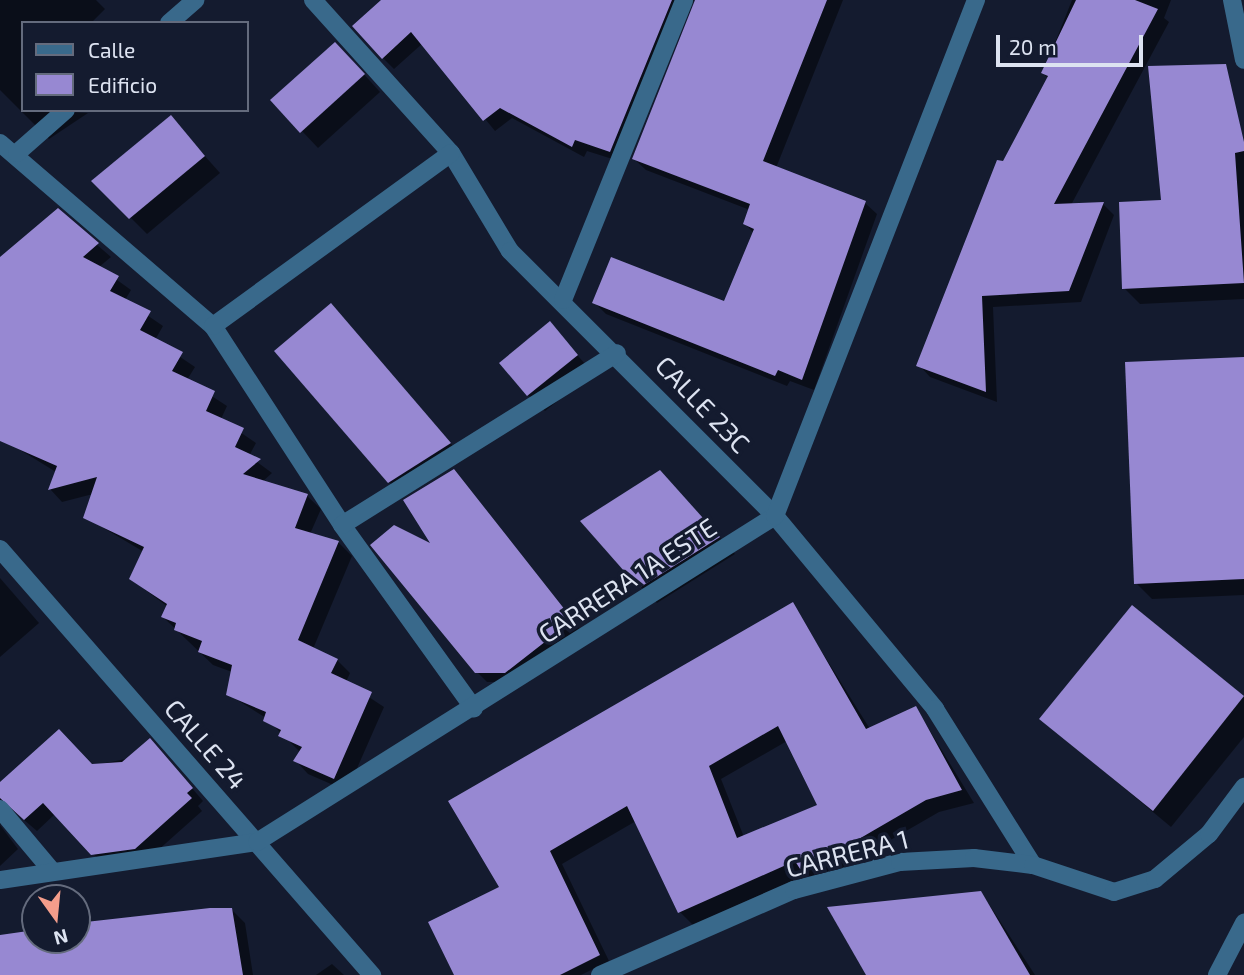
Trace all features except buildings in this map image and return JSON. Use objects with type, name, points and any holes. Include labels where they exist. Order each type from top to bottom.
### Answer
[{"type":"street","points":[[171,21],[195,0]]},
{"type":"street","name":"CALLE 23C","points":[[313,0],[451,153],[510,251],[563,300],[775,516],[935,709],[1033,865]]},
{"type":"street","points":[[563,300],[684,0]]},
{"type":"street","points":[[775,516],[976,0]]},
{"type":"street","points":[[1232,0],[1244,60]]},
{"type":"street","points":[[17,153],[64,112]]},
{"type":"street","points":[[0,144],[17,153],[61,199],[213,326],[342,525],[474,709]]},
{"type":"street","points":[[213,326],[451,153]]},
{"type":"street","points":[[342,525],[617,354]]},
{"type":"street","name":"CARRERA 1A ESTE","points":[[0,880],[257,842],[474,709],[775,516]]},
{"type":"street","name":"CALLE 24","points":[[0,549],[372,975]]},
{"type":"street","name":"CARRERA 1","points":[[600,975],[794,890],[900,862],[974,858],[1033,865],[1114,892],[1155,878],[1209,834],[1244,787]]},
{"type":"street","points":[[0,809],[52,871]]},
{"type":"street","points":[[1217,975],[1244,923]]}]
